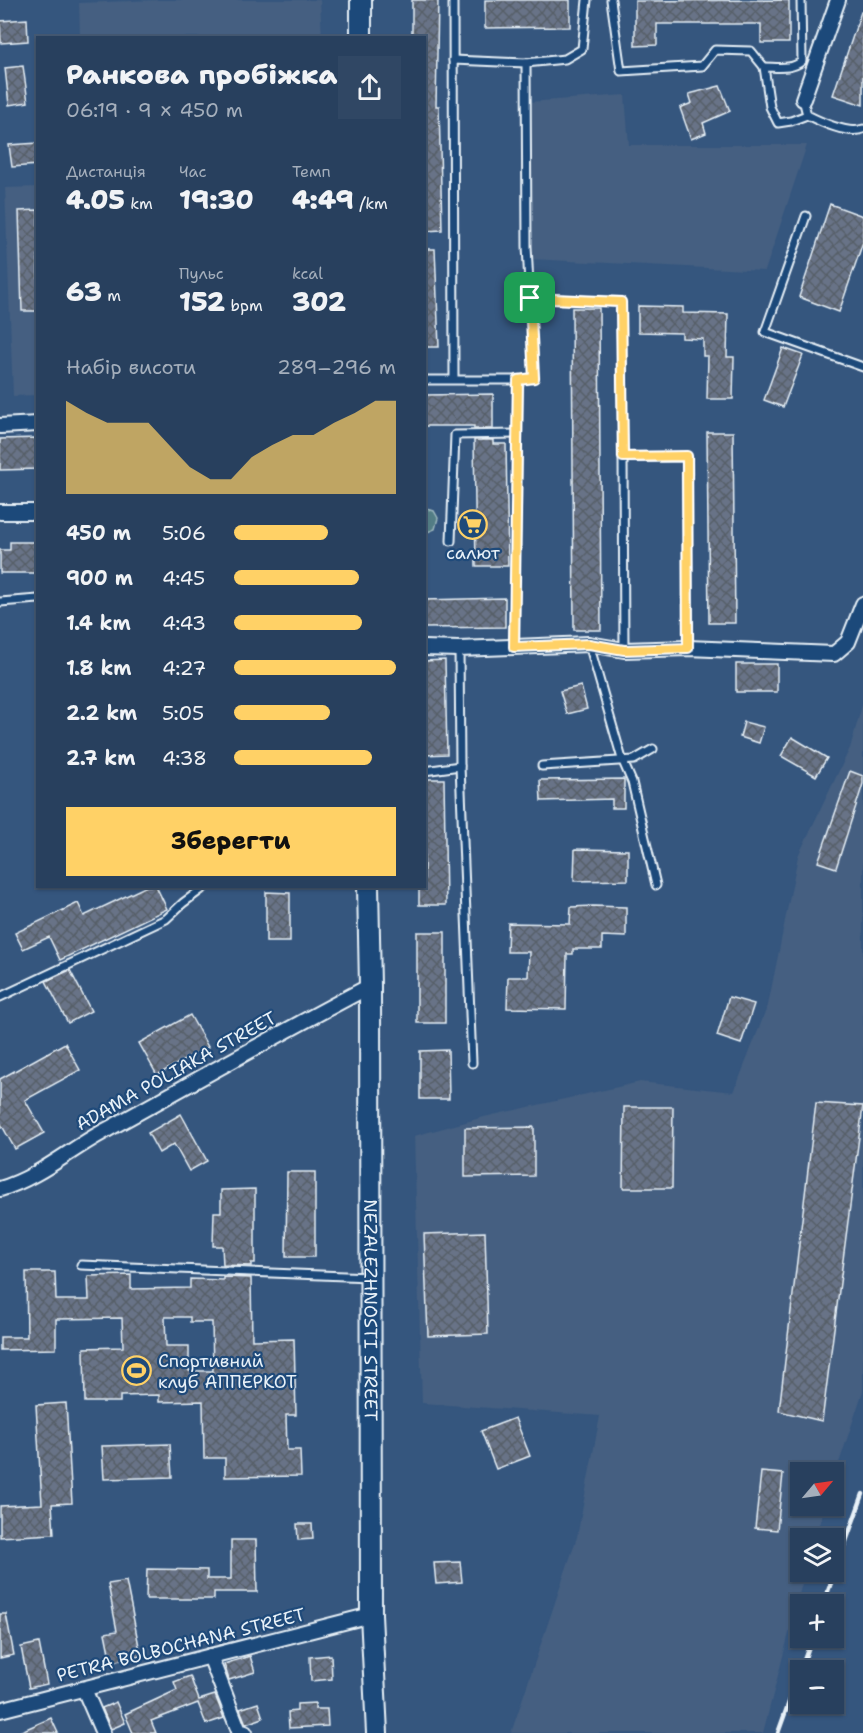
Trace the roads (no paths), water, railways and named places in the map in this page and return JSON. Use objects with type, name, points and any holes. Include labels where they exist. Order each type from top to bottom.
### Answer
[{"type":"main road","points":[[361,0],[361,36]]},
{"type":"main road","name":"NEZALEZHNOSTI STREET","points":[[368,888],[371,1615],[377,1733]]},
{"type":"street","points":[[803,99],[838,0]]},
{"type":"street","points":[[0,426],[36,424]]},
{"type":"street","points":[[0,512],[36,512]]},
{"type":"street","points":[[426,648],[589,644],[624,650],[688,648],[834,654],[848,642],[863,604]]},
{"type":"street","name":"ADAMA POLIAKA STREET","points":[[0,1189],[35,1175],[89,1139],[370,986]]},
{"type":"street","name":"PETRA BOLBOCHANA STREET","points":[[0,1710],[371,1615]]},
{"type":"street","points":[[210,1656],[239,1731],[245,1733]]},
{"type":"street","points":[[84,1689],[103,1733]]},
{"type":"lane","points":[[453,0],[454,379]]},
{"type":"lane","points":[[453,60],[526,63],[565,59],[582,49],[587,0]]},
{"type":"lane","points":[[611,0],[621,71],[702,66],[715,50],[751,51],[765,67],[770,107],[777,123],[807,115],[826,124],[857,132],[863,129]]},
{"type":"lane","points":[[765,67],[785,68],[802,61],[801,0]]},
{"type":"lane","points":[[426,380],[534,378],[527,246],[526,63]]},
{"type":"lane","points":[[803,99],[807,115]]},
{"type":"lane","points":[[806,216],[765,332],[863,368]]},
{"type":"lane","points":[[530,298],[621,302],[624,650]]},
{"type":"lane","points":[[514,647],[518,380]]},
{"type":"lane","points":[[451,541],[454,435],[517,434]]},
{"type":"lane","points":[[623,457],[687,456],[688,648]]},
{"type":"lane","points":[[0,602],[36,599]]},
{"type":"lane","points":[[589,644],[622,759],[632,782],[656,885]]},
{"type":"lane","points":[[459,649],[460,766],[472,1063]]},
{"type":"lane","points":[[542,766],[633,760],[653,749]]},
{"type":"lane","points":[[426,771],[460,766]]},
{"type":"lane","points":[[0,997],[85,955],[166,919],[203,888]]},
{"type":"lane","points":[[81,1265],[371,1277]]},
{"type":"railway","points":[[827,1594],[863,1494]]},
{"type":"railway","points":[[778,1733],[808,1648]]},
{"type":"place","name":"салют","points":[[473,524]]},
{"type":"place","name":"Спортивний клуб АППЕРКОТ","points":[[137,1371]]}]
